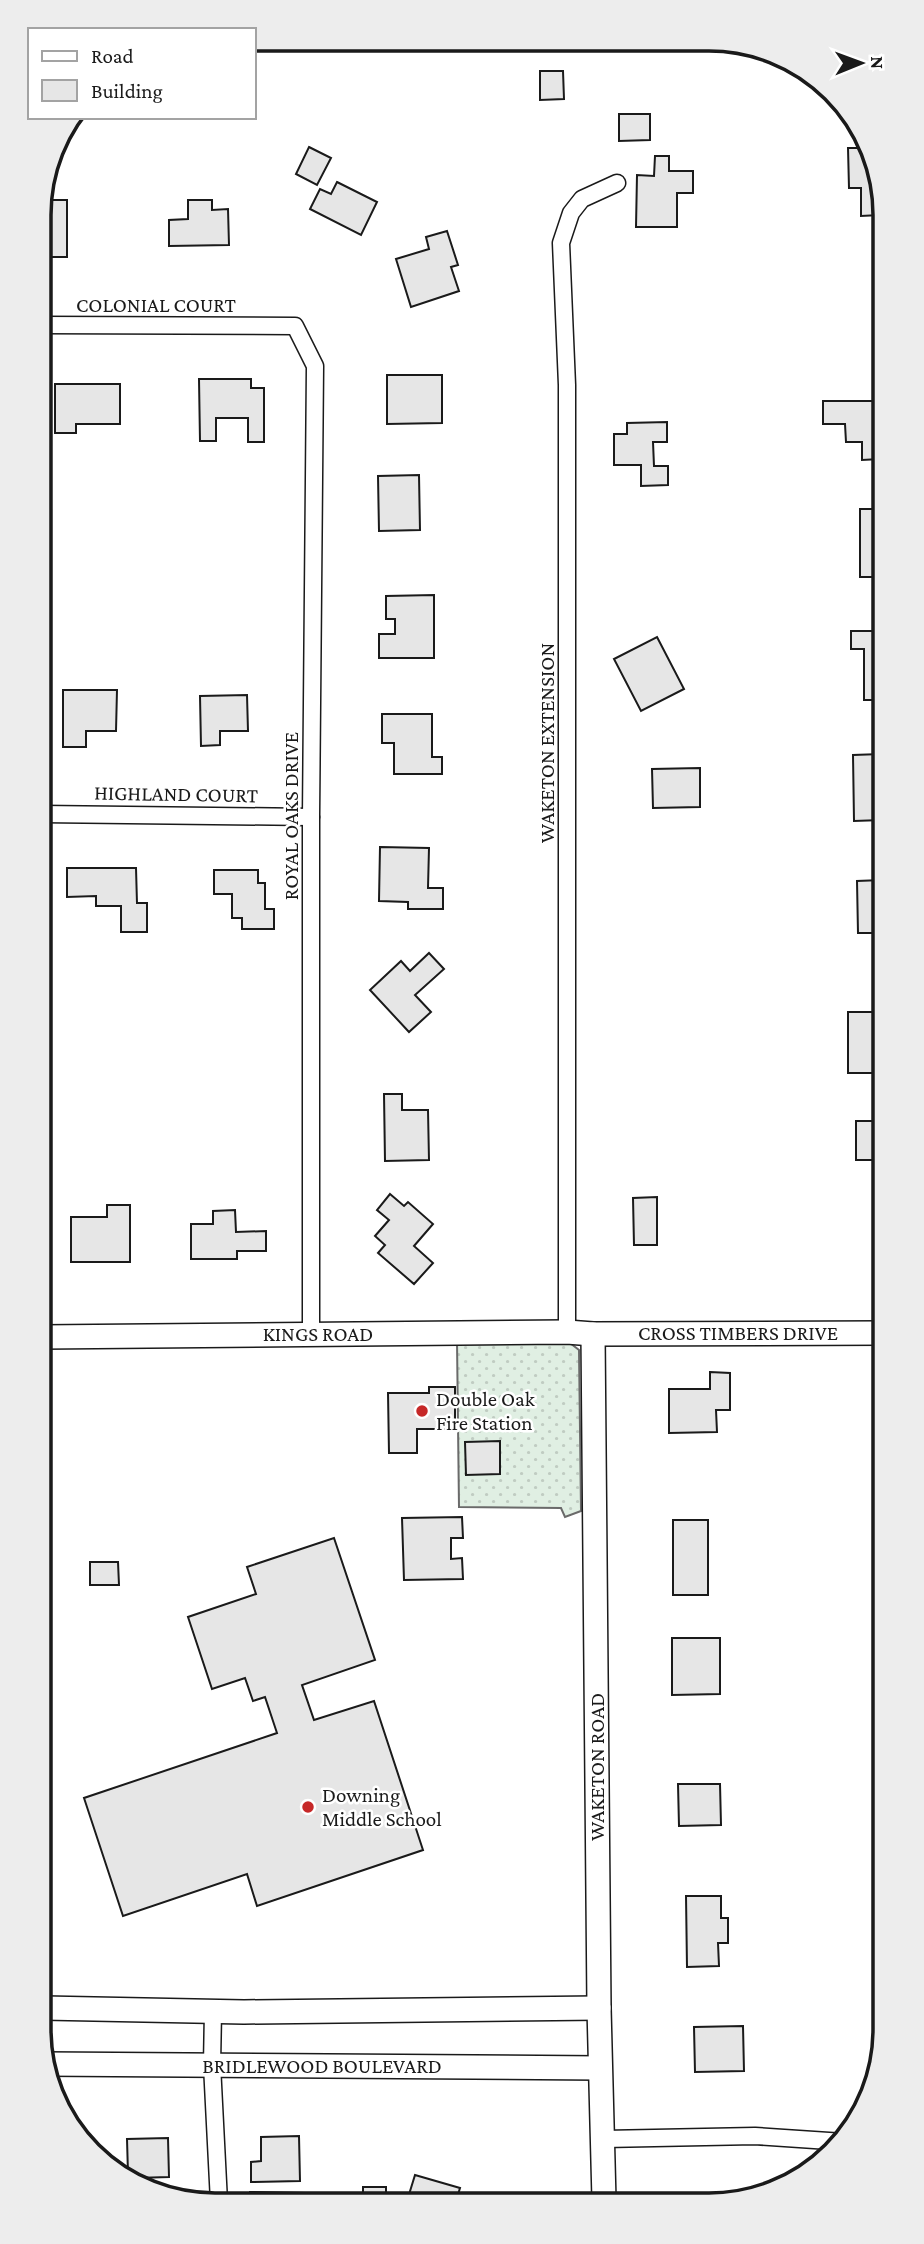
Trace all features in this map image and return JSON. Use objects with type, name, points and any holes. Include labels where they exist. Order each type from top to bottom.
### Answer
[{"type":"street","name":"WAKETON EXTENSION","points":[[567,1332],[566,385],[561,243],[571,213],[582,199],[617,183]]},
{"type":"street","name":"COLONIAL COURT","points":[[51,325],[273,327]]},
{"type":"street","name":"ROYAL OAKS DRIVE","points":[[273,327],[295,326],[315,366],[311,817],[312,1334]]},
{"type":"street","name":"HIGHLAND COURT","points":[[51,814],[311,817]]},
{"type":"street","name":"KINGS ROAD","points":[[51,1338],[567,1332],[593,1334]]},
{"type":"street","name":"CROSS TIMBERS DRIVE","points":[[593,1334],[873,1333]]},
{"type":"street","name":"WAKETON ROAD","points":[[593,1334],[599,2008],[604,2193]]},
{"type":"street","points":[[51,2008],[212,2011],[599,2008]]},
{"type":"street","points":[[212,2011],[219,2193]]},
{"type":"street","name":"BRIDLEWOOD BOULEVARD","points":[[55,2064],[600,2068]]},
{"type":"street","points":[[604,2139],[755,2136],[829,2141]]},
{"type":"green space","points":[[457,1341],[570,1343],[579,1350],[581,1511],[565,1517],[561,1508],[459,1507]]},
{"type":"building","points":[[540,71],[563,71],[564,99],[540,100]]},
{"type":"building","points":[[619,114],[650,114],[650,140],[619,141]]},
{"type":"building","points":[[309,147],[331,158],[317,185],[296,174]]},
{"type":"building","points":[[848,148],[859,148],[868,173],[873,215],[861,216],[861,188],[849,188]]},
{"type":"building","points":[[655,156],[669,156],[669,171],[693,171],[693,193],[677,193],[677,227],[636,227],[637,175],[654,176]]},
{"type":"building","points":[[337,182],[377,202],[361,235],[310,209],[320,189],[331,194]]},
{"type":"building","points":[[51,200],[67,200],[67,257],[51,257]]},
{"type":"building","points":[[188,200],[212,200],[212,210],[228,209],[229,245],[169,246],[169,220],[188,219]]},
{"type":"building","points":[[447,231],[458,265],[451,267],[459,291],[411,307],[396,259],[429,249],[426,237]]},
{"type":"building","points":[[387,375],[442,375],[442,423],[387,424]]},
{"type":"building","points":[[199,379],[251,379],[251,388],[264,388],[264,442],[248,442],[248,418],[216,418],[216,441],[200,441]]},
{"type":"building","points":[[55,384],[120,384],[120,424],[76,424],[76,433],[55,433]]},
{"type":"building","points":[[823,401],[873,401],[873,459],[862,460],[862,442],[846,442],[845,424],[823,424]]},
{"type":"building","points":[[667,422],[667,442],[653,442],[654,466],[668,466],[668,485],[641,486],[641,465],[614,465],[614,434],[627,434],[627,423]]},
{"type":"building","points":[[419,475],[420,530],[379,531],[378,476]]},
{"type":"building","points":[[860,509],[873,509],[873,577],[860,577]]},
{"type":"building","points":[[434,595],[434,658],[379,658],[379,634],[395,634],[395,619],[386,619],[386,596]]},
{"type":"building","points":[[851,631],[873,631],[873,700],[864,700],[864,649],[851,649]]},
{"type":"building","points":[[657,637],[684,689],[641,711],[614,659]]},
{"type":"building","points":[[63,690],[117,690],[116,731],[86,731],[86,747],[63,747]]},
{"type":"building","points":[[247,695],[248,731],[220,731],[220,745],[201,746],[200,696]]},
{"type":"building","points":[[382,714],[432,714],[432,757],[442,757],[442,774],[394,774],[394,743],[382,743]]},
{"type":"building","points":[[873,754],[873,820],[854,821],[853,755]]},
{"type":"building","points":[[700,768],[700,807],[653,808],[652,769]]},
{"type":"building","points":[[380,847],[429,848],[428,888],[443,888],[443,909],[408,909],[408,902],[379,901]]},
{"type":"building","points":[[67,868],[136,868],[137,903],[147,903],[147,932],[121,932],[121,906],[96,906],[96,896],[67,897]]},
{"type":"building","points":[[214,870],[258,870],[258,883],[265,883],[265,909],[274,909],[274,929],[242,929],[242,918],[232,918],[232,894],[214,894]]},
{"type":"building","points":[[873,880],[873,933],[858,933],[857,881]]},
{"type":"building","points":[[429,953],[444,969],[415,995],[431,1012],[409,1032],[370,990],[401,961],[410,971]]},
{"type":"building","points":[[848,1012],[873,1012],[873,1073],[848,1073]]},
{"type":"building","points":[[384,1094],[402,1094],[402,1110],[428,1110],[429,1160],[385,1161]]},
{"type":"building","points":[[856,1121],[873,1121],[873,1160],[856,1160]]},
{"type":"building","points":[[390,1194],[404,1206],[408,1202],[433,1224],[414,1246],[433,1263],[414,1284],[378,1253],[385,1245],[375,1236],[389,1220],[377,1210]]},
{"type":"building","points":[[657,1197],[657,1245],[634,1245],[633,1198]]},
{"type":"building","points":[[107,1205],[130,1205],[130,1262],[71,1262],[71,1217],[107,1217]]},
{"type":"building","points":[[235,1210],[236,1232],[266,1231],[266,1251],[237,1251],[237,1259],[191,1259],[191,1224],[213,1224],[213,1211]]},
{"type":"building","points":[[710,1372],[730,1373],[730,1410],[716,1410],[717,1432],[669,1433],[669,1389],[710,1389]]},
{"type":"building","name":"Double Oak Fire Station","points":[[429,1387],[455,1387],[455,1429],[417,1429],[417,1453],[389,1453],[388,1393],[429,1393]]},
{"type":"building","points":[[500,1441],[500,1474],[466,1475],[465,1442]]},
{"type":"building","points":[[462,1517],[463,1538],[451,1538],[451,1559],[462,1558],[463,1579],[404,1580],[402,1518]]},
{"type":"building","points":[[673,1520],[708,1520],[708,1595],[673,1595]]},
{"type":"building","name":"Downing Middle School","points":[[334,1538],[375,1660],[302,1685],[314,1720],[374,1701],[423,1850],[257,1906],[247,1874],[123,1916],[84,1798],[277,1733],[265,1697],[253,1701],[245,1678],[212,1689],[188,1617],[256,1594],[247,1567]]},
{"type":"building","points":[[90,1562],[118,1562],[119,1585],[90,1585]]},
{"type":"building","points":[[672,1638],[720,1638],[720,1694],[672,1695]]},
{"type":"building","points":[[678,1784],[720,1784],[721,1825],[679,1826]]},
{"type":"building","points":[[686,1896],[721,1896],[721,1918],[728,1918],[728,1943],[718,1943],[719,1966],[687,1967]]},
{"type":"building","points":[[743,2026],[744,2071],[695,2072],[694,2027]]},
{"type":"building","points":[[299,2136],[300,2181],[251,2182],[251,2162],[261,2161],[261,2137]]},
{"type":"building","points":[[168,2138],[169,2177],[146,2178],[128,2168],[127,2139]]},
{"type":"building","points":[[415,2175],[460,2188],[458,2193],[409,2193]]},
{"type":"building","points":[[363,2187],[386,2187],[386,2193],[363,2193]]},
{"type":"place","name":"Double Oak Fire Station","points":[[422,1411]]},
{"type":"place","name":"Downing Middle School","points":[[308,1807]]}]
